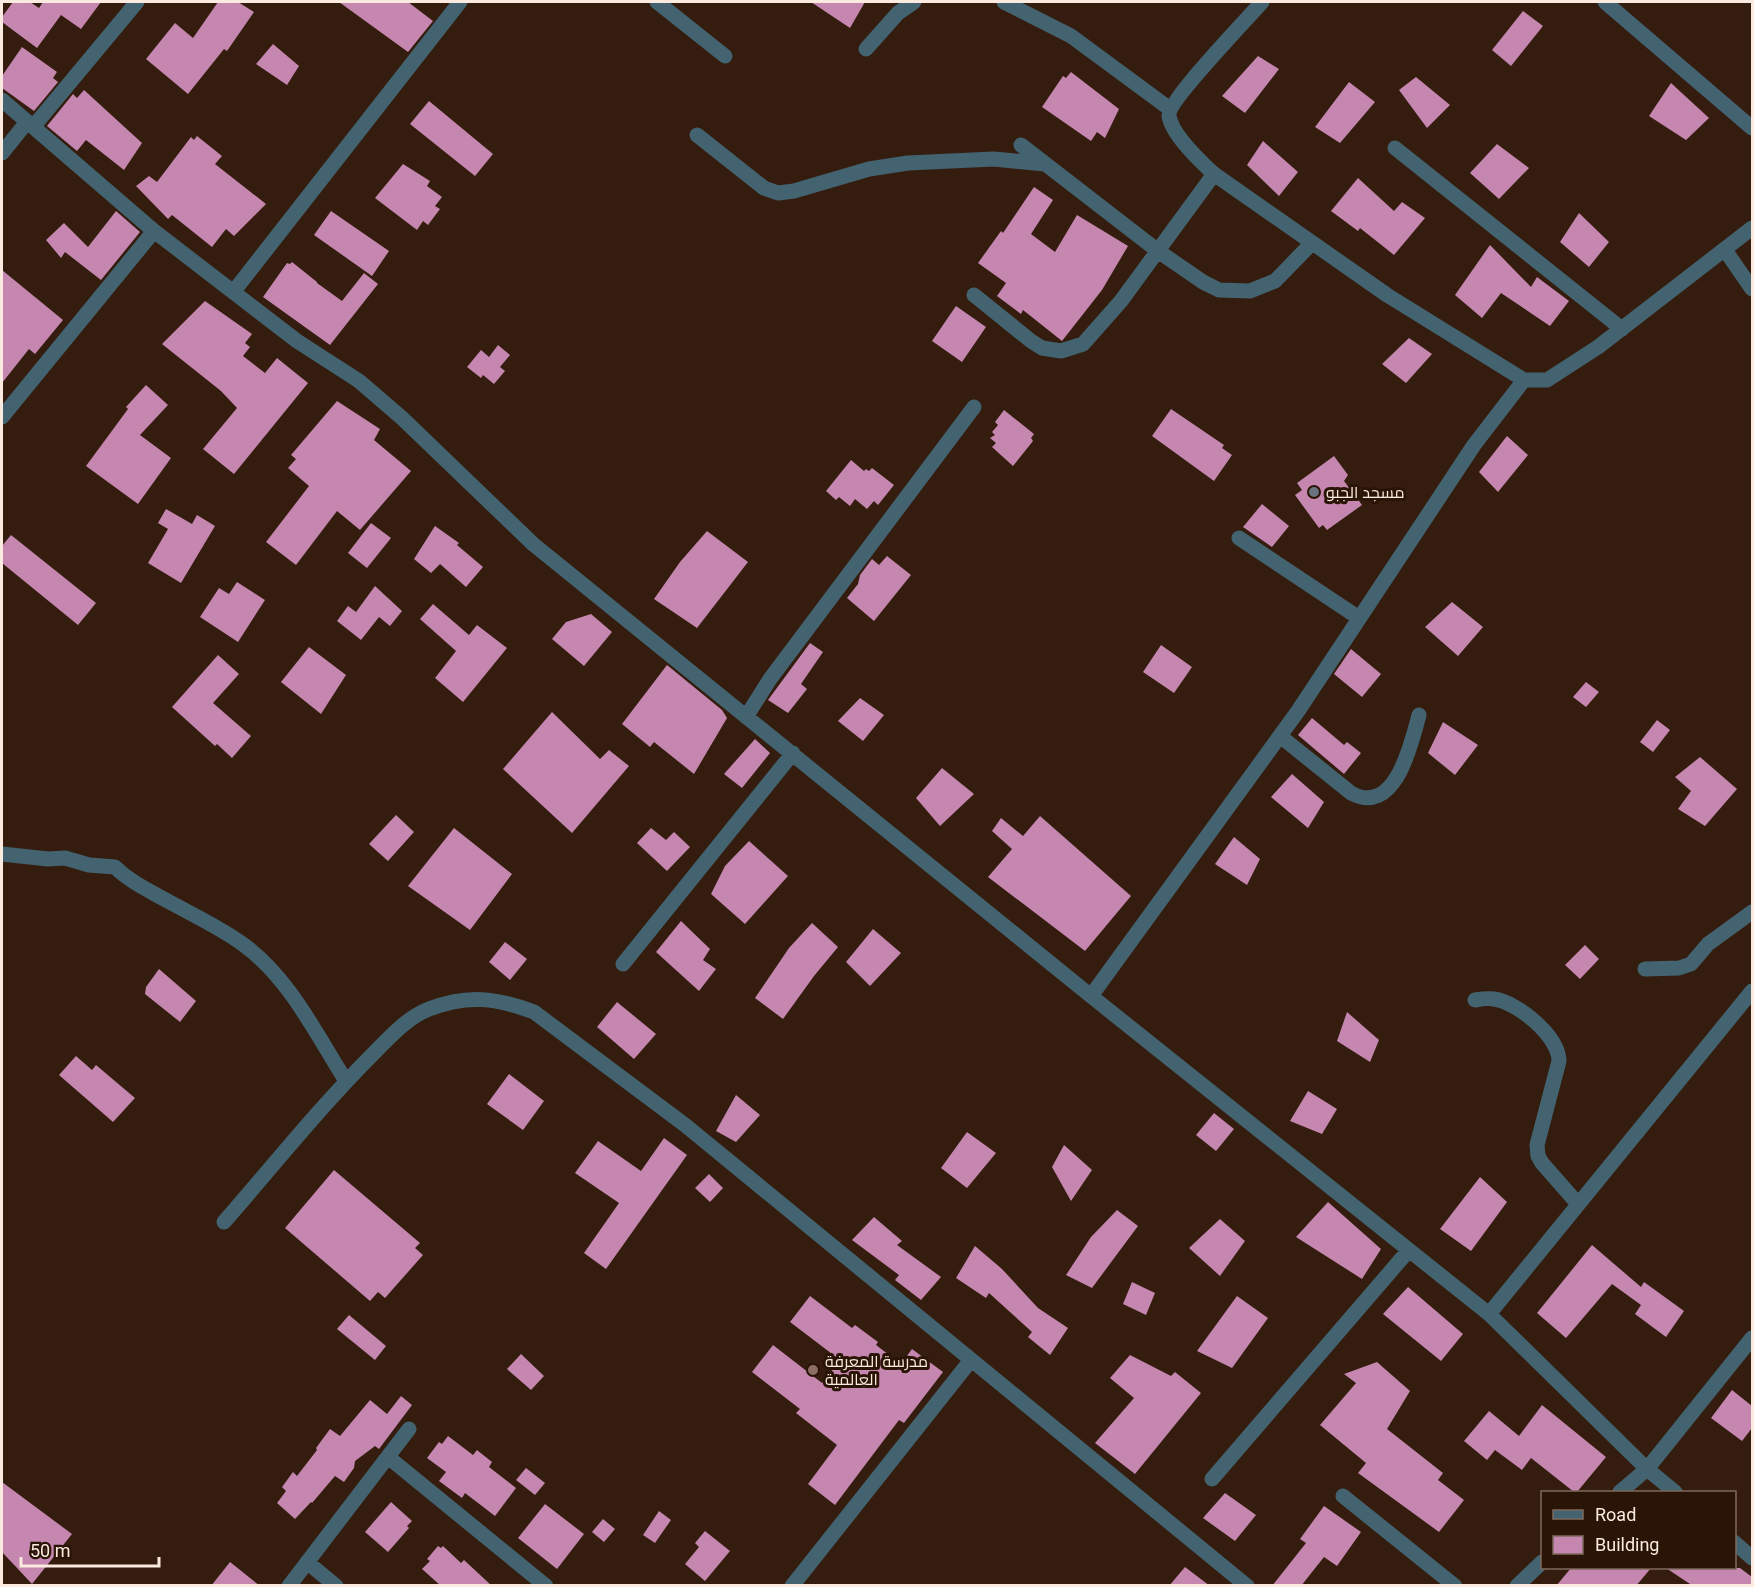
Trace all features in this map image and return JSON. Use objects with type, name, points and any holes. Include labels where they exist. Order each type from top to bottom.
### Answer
[{"type":"street","points":[[2,153],[30,125],[136,2]]},
{"type":"street","points":[[234,291],[460,2]]},
{"type":"street","points":[[657,2],[725,56]]},
{"type":"street","points":[[866,49],[898,13],[914,2]]},
{"type":"street","points":[[1004,2],[1071,36],[1170,109]]},
{"type":"street","points":[[1262,2],[1192,80],[1170,109],[1169,117],[1190,152],[1214,174],[1387,295],[1524,380],[1547,380],[1622,329],[1752,228]]},
{"type":"street","points":[[1605,2],[1752,128]]},
{"type":"street","points":[[2,99],[154,231],[297,340],[359,381],[402,417],[533,544],[1091,996],[1489,1314],[1647,1469],[1674,1491]]},
{"type":"street","points":[[697,135],[764,188],[778,193],[794,191],[869,169],[908,163],[994,159],[1046,164]]},
{"type":"street","points":[[1021,145],[1158,251],[1203,282],[1219,290],[1250,291],[1275,281],[1312,243]]},
{"type":"street","points":[[1395,148],[1622,329]]},
{"type":"street","points":[[974,295],[1030,341],[1042,348],[1061,351],[1083,344],[1096,331],[1158,251],[1214,174]]},
{"type":"street","points":[[2,417],[154,231]]},
{"type":"street","points":[[1725,250],[1752,289]]},
{"type":"street","points":[[1091,996],[1280,736],[1474,445],[1524,380]]},
{"type":"street","points":[[746,717],[794,646],[974,407]]},
{"type":"street","points":[[1239,538],[1359,618]]},
{"type":"street","points":[[1280,736],[1351,794],[1370,799],[1380,796],[1392,784],[1405,763],[1419,715]]},
{"type":"street","points":[[622,964],[793,753]]},
{"type":"street","points":[[2,854],[65,858],[89,865],[115,867],[127,879],[244,945],[266,964],[290,991],[346,1081]]},
{"type":"street","points":[[1645,969],[1679,968],[1691,964],[1708,944],[1752,912]]},
{"type":"street","points":[[1489,1314],[1752,991]]},
{"type":"street","points":[[225,1222],[346,1081],[403,1025],[426,1010],[453,1001],[480,998],[508,1002],[534,1012],[685,1125],[1247,1586]]},
{"type":"street","points":[[1475,1000],[1496,999],[1514,1007],[1545,1031],[1559,1053],[1560,1061],[1536,1145],[1542,1163],[1578,1204]]},
{"type":"street","points":[[1212,1479],[1409,1250]]},
{"type":"street","points":[[1621,1491],[1647,1469],[1752,1338]]},
{"type":"street","points":[[792,1586],[971,1360]]},
{"type":"street","points":[[289,1586],[410,1429]]},
{"type":"street","points":[[388,1457],[546,1586]]},
{"type":"street","points":[[1343,1496],[1455,1586]]},
{"type":"street","points":[[1736,1544],[1752,1558]]},
{"type":"street","points":[[307,1562],[336,1586]]},
{"type":"street","points":[[1516,1586],[1541,1563]]},
{"type":"building","points":[[13,2],[30,2],[39,8],[43,2],[101,2],[81,29],[61,15],[37,48],[2,22],[2,17]]},
{"type":"building","points":[[218,2],[238,2],[254,12],[227,51],[224,49],[188,94],[146,59],[175,23],[193,38]]},
{"type":"building","points":[[339,2],[408,2],[433,21],[408,52]]},
{"type":"building","points":[[811,2],[865,2],[850,28]]},
{"type":"building","points":[[1523,11],[1543,26],[1511,66],[1492,50]]},
{"type":"building","points":[[273,44],[299,66],[287,85],[256,64]]},
{"type":"building","points":[[22,47],[57,72],[53,78],[58,82],[34,111],[2,88],[2,76]]},
{"type":"building","points":[[1258,56],[1279,69],[1245,113],[1222,96]]},
{"type":"building","points":[[1071,72],[1119,109],[1105,138],[1097,132],[1091,141],[1042,107],[1063,76],[1066,78]]},
{"type":"building","points":[[1416,77],[1450,105],[1427,128],[1399,90]]},
{"type":"building","points":[[1349,82],[1375,102],[1340,143],[1315,127]]},
{"type":"building","points":[[1671,83],[1709,118],[1686,140],[1649,116]]},
{"type":"building","points":[[84,90],[142,143],[124,170],[86,140],[77,151],[47,126],[73,94],[77,98]]},
{"type":"building","points":[[429,101],[493,154],[475,176],[410,124]]},
{"type":"building","points":[[197,136],[222,156],[215,164],[266,204],[234,236],[226,229],[212,247],[172,215],[168,219],[136,186],[149,176],[157,182],[191,137],[194,140]]},
{"type":"building","points":[[1263,141],[1298,172],[1279,196],[1247,165]]},
{"type":"building","points":[[1497,144],[1529,168],[1499,199],[1470,173]]},
{"type":"building","points":[[403,164],[430,181],[427,186],[442,197],[435,206],[440,209],[428,225],[423,221],[417,230],[375,198]]},
{"type":"building","points":[[1358,178],[1394,211],[1402,202],[1425,218],[1394,255],[1360,228],[1358,231],[1331,211]]},
{"type":"building","points":[[1034,187],[1053,200],[1031,234],[1055,252],[1077,215],[1128,246],[1102,290],[1062,341],[1023,310],[1021,314],[997,296],[1006,283],[978,263],[1001,231],[1003,233]]},
{"type":"building","points":[[116,211],[140,232],[101,280],[65,252],[61,258],[46,240],[64,223],[88,247]]},
{"type":"building","points":[[331,211],[389,251],[372,276],[314,235]]},
{"type":"building","points":[[1579,213],[1609,242],[1589,267],[1560,242]]},
{"type":"building","points":[[1490,245],[1531,287],[1537,277],[1569,301],[1550,326],[1501,293],[1482,318],[1455,295]]},
{"type":"building","points":[[292,262],[342,301],[364,273],[378,284],[330,345],[263,297],[287,263]]},
{"type":"building","points":[[2,270],[63,320],[35,354],[29,349],[2,383]]},
{"type":"building","points":[[205,301],[252,334],[245,343],[250,347],[243,356],[265,373],[277,358],[308,383],[234,474],[203,449],[237,408],[221,391],[162,344]]},
{"type":"building","points":[[956,306],[986,327],[962,362],[932,341]]},
{"type":"building","points":[[1409,338],[1432,354],[1406,383],[1382,364]]},
{"type":"building","points":[[498,345],[510,355],[500,367],[505,371],[494,384],[483,375],[481,378],[467,367],[481,350],[489,357]]},
{"type":"building","points":[[146,385],[168,405],[140,435],[171,458],[138,504],[86,466],[128,409],[126,407]]},
{"type":"building","points":[[337,401],[380,429],[374,440],[411,471],[360,530],[337,511],[296,565],[266,542],[309,486],[288,468],[296,459],[291,455]]},
{"type":"building","points":[[1171,409],[1224,445],[1222,448],[1232,455],[1214,481],[1152,436]]},
{"type":"building","points":[[1004,410],[1034,434],[1031,438],[1033,441],[1013,466],[992,447],[996,443],[990,438],[995,435],[992,432],[998,425],[995,422]]},
{"type":"building","points":[[1507,436],[1528,455],[1498,492],[1479,472]]},
{"type":"building","points":[[1334,456],[1348,475],[1344,481],[1362,505],[1327,530],[1323,525],[1319,528],[1295,495],[1302,490],[1297,483]]},
{"type":"building","points":[[851,460],[864,471],[872,468],[894,485],[878,505],[874,501],[867,509],[855,499],[850,506],[839,497],[836,500],[826,491]]},
{"type":"building","points":[[1262,504],[1289,526],[1272,547],[1243,527]]},
{"type":"building","points":[[166,509],[192,524],[197,515],[215,526],[181,583],[148,563],[168,529],[158,523]]},
{"type":"building","points":[[371,523],[391,538],[367,568],[348,553]]},
{"type":"building","points":[[435,526],[459,543],[457,545],[483,567],[466,587],[440,564],[431,573],[414,559]]},
{"type":"building","points":[[707,531],[748,562],[697,628],[654,599],[680,562]]},
{"type":"building","points":[[11,535],[96,603],[78,625],[2,563],[2,546]]},
{"type":"building","points":[[887,556],[911,575],[874,621],[847,598],[872,559],[879,565]]},
{"type":"building","points":[[237,582],[265,600],[238,642],[200,617],[219,588],[229,594]]},
{"type":"building","points":[[375,586],[402,611],[390,626],[379,617],[361,640],[337,621],[348,606],[356,612]]},
{"type":"building","points":[[1452,602],[1483,627],[1458,656],[1425,627]]},
{"type":"building","points":[[433,604],[469,635],[477,625],[507,648],[463,702],[435,678],[456,651],[420,619]]},
{"type":"building","points":[[591,614],[612,632],[584,666],[552,639],[566,622]]},
{"type":"building","points":[[810,643],[823,652],[801,684],[807,689],[788,713],[768,700]]},
{"type":"building","points":[[1161,645],[1192,667],[1174,693],[1143,672]]},
{"type":"building","points":[[309,647],[346,675],[321,714],[281,682]]},
{"type":"building","points":[[1351,649],[1381,674],[1362,697],[1334,674]]},
{"type":"building","points":[[218,655],[239,674],[213,703],[251,736],[232,758],[217,744],[215,746],[172,707]]},
{"type":"building","points":[[667,665],[722,710],[727,718],[694,774],[654,742],[650,747],[622,724]]},
{"type":"building","points":[[1586,682],[1599,692],[1586,707],[1573,697]]},
{"type":"building","points":[[860,698],[884,715],[863,741],[838,721]]},
{"type":"building","points":[[552,712],[600,759],[609,750],[629,766],[572,833],[503,769]]},
{"type":"building","points":[[1312,718],[1344,745],[1347,742],[1361,753],[1344,774],[1298,735]]},
{"type":"building","points":[[1657,720],[1670,730],[1653,752],[1640,742]]},
{"type":"building","points":[[1443,722],[1478,745],[1455,775],[1428,753]]},
{"type":"building","points":[[755,739],[770,753],[742,788],[724,774]]},
{"type":"building","points":[[1700,757],[1737,789],[1705,826],[1678,809],[1691,791],[1675,777]]},
{"type":"building","points":[[942,768],[974,794],[940,826],[916,798]]},
{"type":"building","points":[[1292,774],[1324,802],[1308,828],[1271,797]]},
{"type":"building","points":[[396,815],[414,832],[388,861],[369,844]]},
{"type":"building","points":[[1040,816],[1131,896],[1085,951],[988,877],[1012,849],[992,831],[1001,818],[1023,836]]},
{"type":"building","points":[[454,828],[512,874],[470,930],[408,886]]},
{"type":"building","points":[[651,828],[666,840],[674,832],[690,847],[667,871],[637,843]]},
{"type":"building","points":[[1234,837],[1260,859],[1247,885],[1215,864]]},
{"type":"building","points":[[749,841],[788,876],[745,924],[711,894],[725,866]]},
{"type":"building","points":[[681,921],[710,949],[703,960],[716,969],[699,991],[656,952]]},
{"type":"building","points":[[812,923],[838,947],[783,1019],[755,998],[789,948]]},
{"type":"building","points":[[873,929],[901,953],[870,986],[846,962]]},
{"type":"building","points":[[505,942],[527,959],[510,980],[489,962]]},
{"type":"building","points":[[1585,945],[1599,959],[1580,979],[1565,965]]},
{"type":"building","points":[[159,969],[196,1001],[180,1022],[145,994],[146,987]]},
{"type":"building","points":[[617,1002],[656,1034],[634,1059],[597,1027]]},
{"type":"building","points":[[1347,1012],[1379,1040],[1370,1062],[1337,1041]]},
{"type":"building","points":[[76,1056],[92,1070],[96,1065],[135,1098],[113,1122],[59,1075]]},
{"type":"building","points":[[509,1074],[544,1101],[523,1130],[487,1104]]},
{"type":"building","points":[[1308,1091],[1337,1109],[1322,1134],[1290,1121]]},
{"type":"building","points":[[736,1095],[760,1115],[736,1142],[716,1131]]},
{"type":"building","points":[[1214,1113],[1234,1129],[1216,1151],[1196,1135]]},
{"type":"building","points":[[967,1132],[996,1153],[967,1188],[941,1168]]},
{"type":"building","points":[[664,1138],[687,1155],[606,1269],[584,1253],[619,1203],[575,1173],[598,1141],[641,1171]]},
{"type":"building","points":[[1064,1145],[1092,1170],[1071,1201],[1052,1167]]},
{"type":"building","points":[[334,1170],[420,1243],[415,1248],[423,1255],[385,1298],[378,1292],[370,1301],[285,1228]]},
{"type":"building","points":[[709,1174],[723,1188],[710,1202],[695,1188]]},
{"type":"building","points":[[1480,1177],[1507,1202],[1471,1251],[1440,1229]]},
{"type":"building","points":[[1328,1202],[1381,1249],[1362,1279],[1296,1237]]},
{"type":"building","points":[[1117,1210],[1138,1226],[1092,1288],[1066,1275],[1091,1237]]},
{"type":"building","points":[[874,1217],[902,1241],[897,1245],[941,1277],[921,1300],[895,1280],[899,1275],[852,1240]]},
{"type":"building","points":[[1220,1219],[1245,1241],[1220,1276],[1189,1248]]},
{"type":"building","points":[[1592,1245],[1641,1287],[1644,1282],[1684,1311],[1666,1337],[1635,1314],[1641,1305],[1612,1284],[1566,1338],[1537,1313]]},
{"type":"building","points":[[975,1246],[1002,1269],[1038,1308],[1068,1328],[1050,1355],[1028,1337],[1032,1332],[989,1293],[986,1298],[956,1278]]},
{"type":"building","points":[[1132,1282],[1155,1293],[1146,1315],[1123,1304]]},
{"type":"building","points":[[1408,1287],[1463,1334],[1441,1361],[1383,1314]]},
{"type":"building","points":[[810,1296],[852,1328],[855,1325],[878,1342],[876,1345],[901,1364],[912,1349],[943,1372],[904,1423],[899,1420],[835,1505],[808,1484],[837,1445],[796,1413],[800,1409],[752,1372],[773,1345],[822,1383],[840,1360],[790,1322]]},
{"type":"building","points":[[1237,1296],[1268,1318],[1232,1368],[1197,1351]]},
{"type":"building","points":[[349,1315],[386,1346],[375,1360],[337,1329]]},
{"type":"building","points":[[521,1354],[544,1376],[531,1390],[507,1369]]},
{"type":"building","points":[[1130,1355],[1171,1376],[1175,1372],[1201,1393],[1135,1474],[1095,1443],[1134,1398],[1110,1378]]},
{"type":"building","points":[[1377,1362],[1410,1391],[1387,1429],[1443,1473],[1438,1480],[1464,1500],[1439,1532],[1358,1473],[1366,1463],[1320,1425],[1356,1383],[1344,1374]]},
{"type":"building","points":[[1732,1390],[1752,1406],[1752,1428],[1742,1441],[1711,1418]]},
{"type":"building","points":[[401,1396],[412,1405],[379,1449],[375,1446],[355,1461],[354,1468],[344,1482],[335,1476],[295,1519],[277,1503],[286,1491],[282,1487],[293,1472],[297,1476],[330,1429],[340,1436],[370,1400],[387,1414]]},
{"type":"building","points":[[1542,1405],[1606,1457],[1578,1491],[1573,1491],[1531,1458],[1522,1470],[1495,1450],[1487,1460],[1464,1441],[1489,1411],[1519,1436]]},
{"type":"building","points":[[448,1436],[473,1455],[477,1450],[492,1462],[489,1467],[516,1488],[495,1516],[465,1493],[462,1498],[439,1481],[446,1472],[427,1458],[439,1442],[442,1444]]},
{"type":"building","points":[[526,1468],[545,1483],[535,1495],[516,1480]]},
{"type":"building","points":[[2,1482],[72,1534],[32,1584],[2,1552]]},
{"type":"building","points":[[1225,1493],[1256,1515],[1235,1541],[1203,1518]]},
{"type":"building","points":[[391,1502],[412,1521],[407,1526],[409,1528],[388,1552],[365,1532]]},
{"type":"building","points":[[545,1504],[584,1534],[557,1569],[518,1538]]},
{"type":"building","points":[[1324,1506],[1361,1532],[1337,1566],[1324,1557],[1301,1586],[1272,1586],[1306,1543],[1300,1539]]},
{"type":"building","points":[[659,1511],[671,1520],[655,1543],[643,1535]]},
{"type":"building","points":[[603,1519],[615,1529],[604,1542],[592,1532]]},
{"type":"building","points":[[705,1531],[730,1551],[705,1581],[685,1564],[699,1547],[695,1543]]},
{"type":"building","points":[[438,1546],[441,1548],[443,1546],[461,1563],[464,1560],[492,1586],[441,1586],[422,1569],[430,1561],[427,1559]]},
{"type":"building","points":[[230,1562],[260,1586],[211,1586]]},
{"type":"building","points":[[1185,1567],[1210,1586],[1169,1586]]},
{"type":"building","points":[[1740,1568],[1752,1577],[1752,1586],[1693,1586],[1668,1569]]},
{"type":"building","points":[[1570,1569],[1650,1569],[1636,1586],[1556,1586]]},
{"type":"place","name":"مسجد الجبو","points":[[1314,492]]},
{"type":"place","name":"مدرسة المعرفة العالمية","points":[[813,1370]]}]
